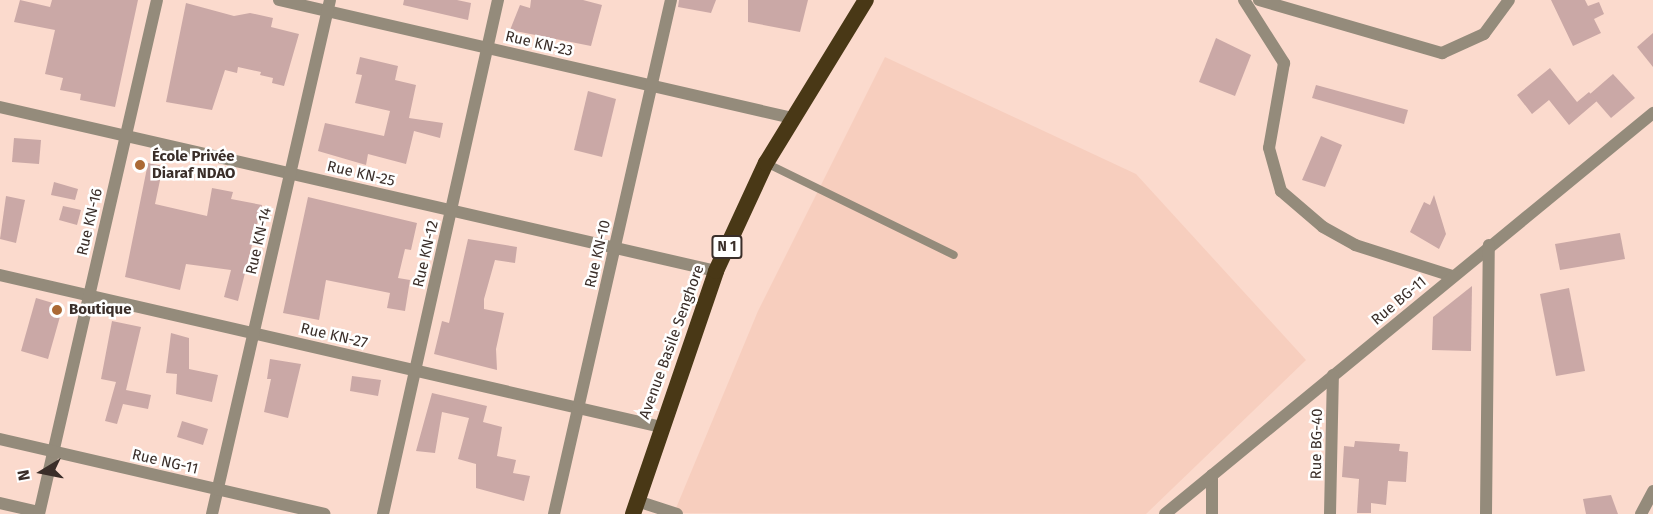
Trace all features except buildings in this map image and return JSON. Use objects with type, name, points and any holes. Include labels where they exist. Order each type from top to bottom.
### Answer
[{"type":"highway","name":"Avenue Basile Senghore","points":[[635,507],[716,271],[766,163],[866,0]]},
{"type":"street","name":"Rue KN-16","points":[[39,513],[157,0]]},
{"type":"street","name":"Rue KN-23","points":[[279,0],[328,6],[487,48],[792,118]]},
{"type":"street","name":"Rue KN-12","points":[[383,514],[498,0]]},
{"type":"street","name":"Rue KN-10","points":[[554,514],[671,0]]},
{"type":"street","points":[[1244,0],[1284,63],[1269,148],[1281,191],[1323,227],[1355,245],[1452,276]]},
{"type":"street","points":[[1259,0],[1442,53],[1484,34],[1509,0]]},
{"type":"street","name":"Rue KN-14","points":[[212,514],[328,6]]},
{"type":"street","name":"Rue KN-25","points":[[0,107],[716,271]]},
{"type":"street","name":"Rue BG-11","points":[[1165,514],[1489,245],[1653,113]]},
{"type":"street","points":[[1486,514],[1489,245]]},
{"type":"street","name":"Rue KN-27","points":[[0,275],[661,427]]},
{"type":"street","name":"Rue BG-40","points":[[1330,514],[1333,375]]},
{"type":"street","name":"Rue NG-11","points":[[0,439],[324,514]]},
{"type":"street","points":[[1212,475],[1212,514]]},
{"type":"street","points":[[1641,514],[1653,491]]},
{"type":"street","points":[[0,503],[39,513]]},
{"type":"street","points":[[635,507],[677,514]]},
{"type":"lane","points":[[766,163],[954,255]]},
{"type":"shaded area","points":[[885,57],[1136,174],[1306,360],[1146,514],[674,513],[758,311]]},
{"type":"place","name":"École Privée Diaraf NDAO","points":[[140,165]]},
{"type":"place","name":"Boutique","points":[[57,310]]}]
